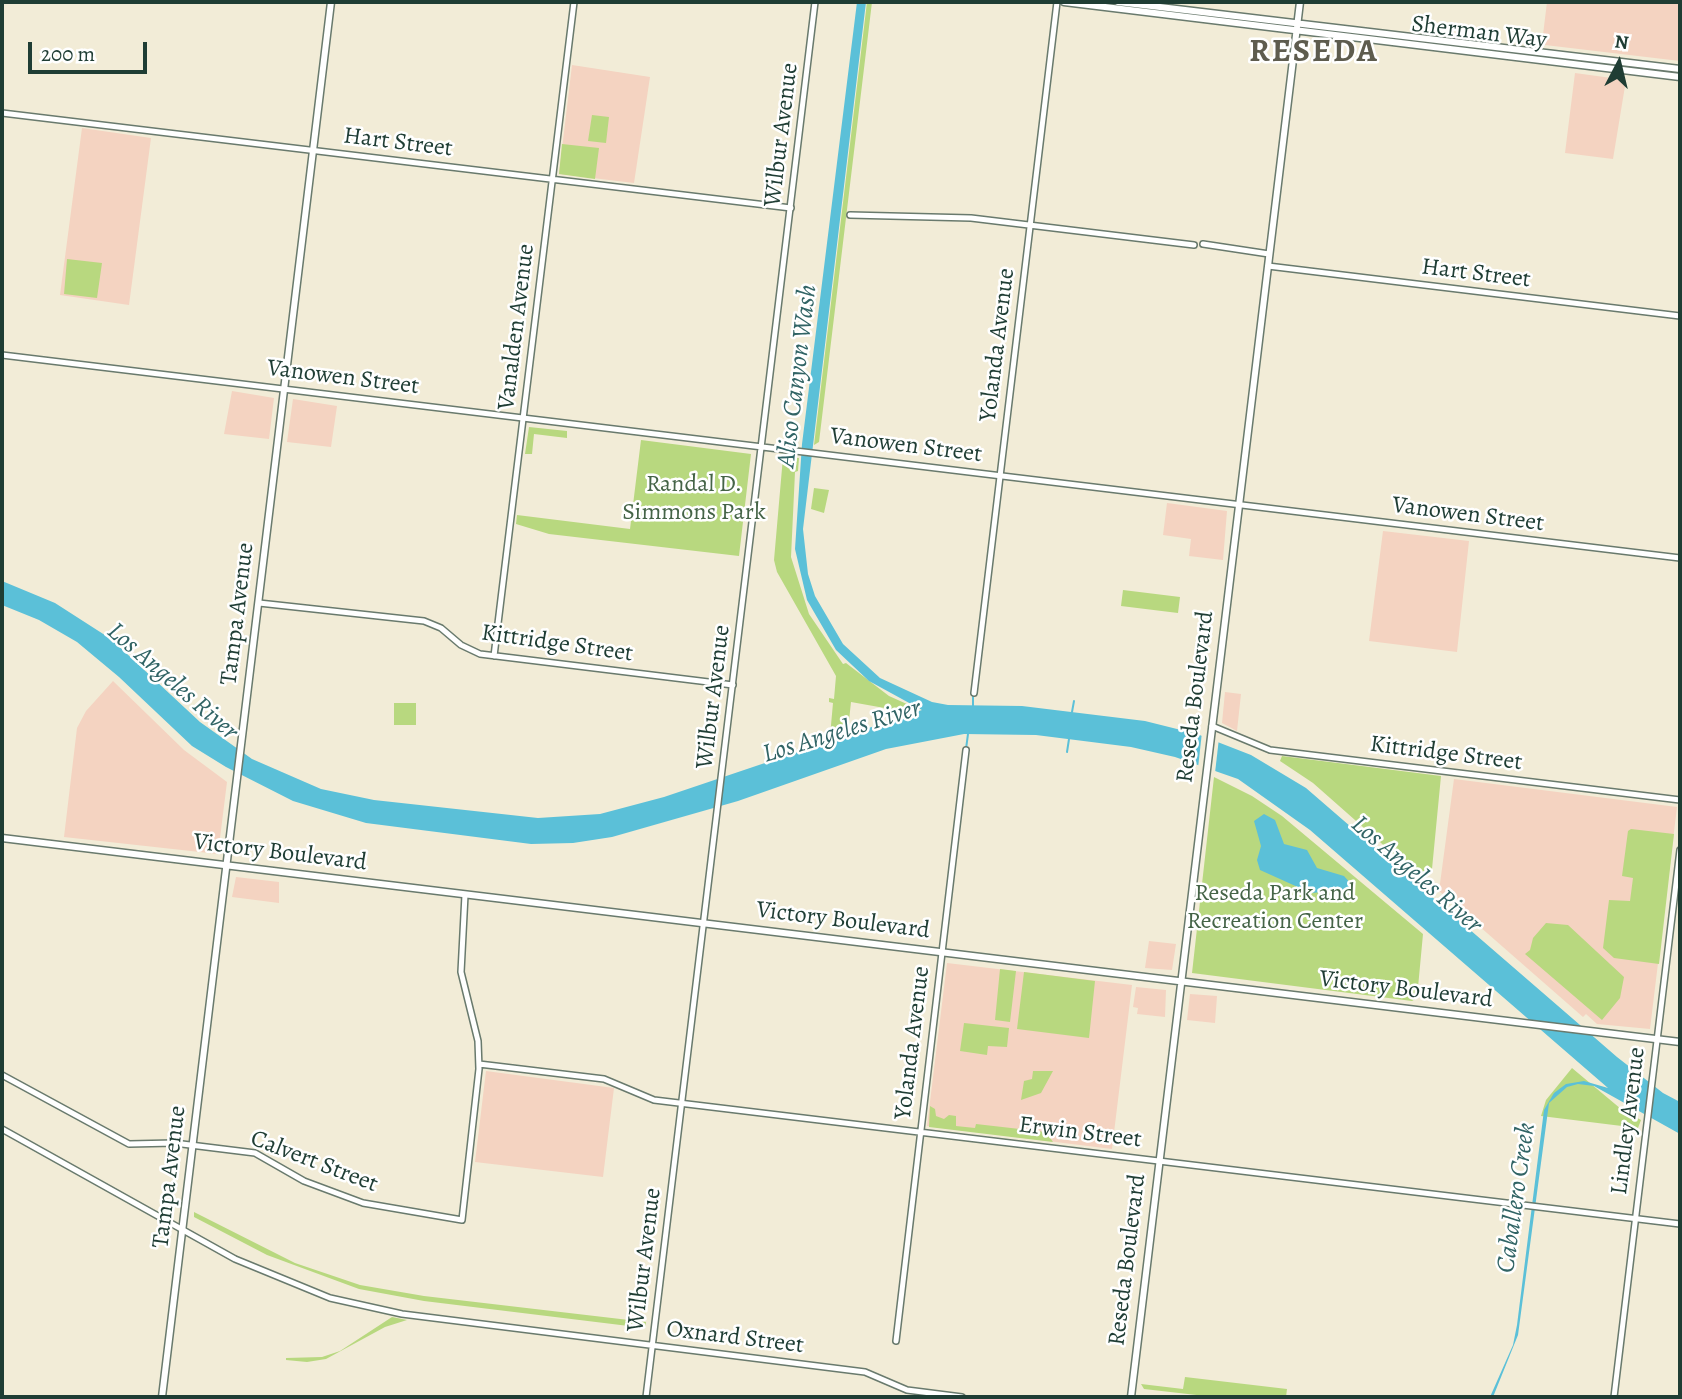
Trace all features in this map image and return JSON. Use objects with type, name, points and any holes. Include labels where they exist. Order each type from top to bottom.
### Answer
[{"type":"main road","name":"Tampa Avenue","points":[[162,1397],[331,2]]},
{"type":"main road","name":"Sherman Way","points":[[1064,2],[1226,18]]},
{"type":"main road","name":"Sherman Way","points":[[1118,2],[1680,77]]},
{"type":"main road","name":"Reseda Boulevard","points":[[1130,1397],[1300,2]]},
{"type":"main road","name":"Sherman Way","points":[[1297,27],[1680,69]]},
{"type":"main road","name":"Victory Boulevard","points":[[2,838],[1680,1042]]},
{"type":"street","name":"Vanalden Avenue","points":[[495,656],[574,2]]},
{"type":"street","name":"Wilbur Avenue","points":[[646,1397],[815,2]]},
{"type":"street","name":"Yolanda Avenue","points":[[974,693],[1058,2]]},
{"type":"street","name":"Hart Street","points":[[2,113],[790,208]]},
{"type":"street","points":[[850,215],[971,218],[1194,245]]},
{"type":"street","points":[[1202,246],[1269,254]]},
{"type":"street","name":"Hart Street","points":[[1268,266],[1680,316]]},
{"type":"street","name":"Vanowen Street","points":[[2,355],[1680,558]]},
{"type":"street","name":"Kittridge Street","points":[[259,603],[425,621],[441,628],[471,651],[495,656],[733,685]]},
{"type":"street","name":"Kittridge Street","points":[[1211,729],[1277,751],[1680,800]]},
{"type":"street","name":"Yolanda Avenue","points":[[896,1341],[967,750]]},
{"type":"street","name":"Lindley Avenue","points":[[1614,1397],[1680,850]]},
{"type":"street","points":[[465,895],[460,938],[461,972],[476,1031],[479,1064]]},
{"type":"street","name":"Calvert Street","points":[[2,1075],[121,1141],[137,1145],[170,1142],[255,1153],[304,1181],[363,1203],[462,1220],[479,1064]]},
{"type":"street","name":"Erwin Street","points":[[479,1064],[604,1079],[649,1099],[1680,1224]]},
{"type":"street","name":"Oxnard Street","points":[[2,1129],[234,1259],[308,1291],[366,1307],[416,1315],[868,1372],[907,1391],[962,1397]]},
{"type":"shaded area","points":[[1547,2],[1680,2],[1680,61],[1545,45],[1542,43]]},
{"type":"shaded area","points":[[572,65],[650,77],[634,183],[559,174]]},
{"type":"shaded area","points":[[1575,73],[1626,80],[1613,159],[1565,153]]},
{"type":"shaded area","points":[[82,128],[151,138],[129,305],[60,295]]},
{"type":"shaded area","points":[[232,391],[274,398],[269,439],[224,434]]},
{"type":"shaded area","points":[[293,399],[337,406],[331,447],[287,442]]},
{"type":"shaded area","points":[[1167,503],[1227,511],[1223,560],[1189,556],[1191,539],[1163,535]]},
{"type":"shaded area","points":[[1383,531],[1469,541],[1457,652],[1369,641]]},
{"type":"shaded area","points":[[113,681],[184,750],[227,782],[218,854],[64,837],[77,728],[86,711]]},
{"type":"shaded area","points":[[1225,692],[1241,694],[1237,731],[1222,723]]},
{"type":"shaded area","points":[[1454,779],[1677,807],[1650,1029],[1597,1024],[1586,1014],[1583,1017],[1439,891]]},
{"type":"shaded area","points":[[236,877],[279,882],[279,903],[232,897]]},
{"type":"shaded area","points":[[1149,941],[1176,944],[1172,970],[1145,968]]},
{"type":"shaded area","points":[[947,963],[1132,985],[1112,1149],[927,1126]]},
{"type":"shaded area","points":[[1136,987],[1166,990],[1165,1017],[1137,1014],[1138,1008],[1133,1007]]},
{"type":"shaded area","points":[[1190,994],[1217,996],[1215,1023],[1187,1020]]},
{"type":"shaded area","points":[[486,1071],[614,1088],[603,1177],[475,1162]]},
{"type":"green space","points":[[867,2],[872,2],[819,442],[814,445]]},
{"type":"green space","points":[[592,115],[609,117],[606,143],[588,141]]},
{"type":"green space","points":[[562,144],[599,148],[595,179],[559,174]]},
{"type":"green space","points":[[67,259],[102,263],[97,298],[64,294]]},
{"type":"green space","points":[[529,427],[567,431],[567,438],[534,434],[532,454],[525,454]]},
{"type":"green space","name":"Randal D. Simmons Park","points":[[641,440],[751,454],[739,556],[549,534],[516,524],[517,515],[630,529]]},
{"type":"green space","points":[[783,457],[799,458],[798,471],[795,472],[791,557],[809,614],[843,664],[846,663],[889,696],[918,709],[889,716],[890,709],[851,702],[848,730],[830,736],[833,703],[829,702],[829,698],[834,699],[836,676],[777,572],[774,560]]},
{"type":"green space","points":[[814,488],[829,490],[824,513],[811,509]]},
{"type":"green space","points":[[1123,590],[1180,597],[1178,613],[1121,606]]},
{"type":"green space","points":[[394,703],[416,703],[416,725],[394,725]]},
{"type":"green space","name":"Reseda Park and Recreation Center","points":[[1282,756],[1441,776],[1432,869],[1423,880],[1313,783],[1280,761]]},
{"type":"green space","name":"Reseda Park and Recreation Center","points":[[1214,777],[1252,796],[1282,816],[1423,934],[1417,998],[1412,1001],[1192,973]]},
{"type":"green space","points":[[1631,829],[1674,834],[1659,964],[1614,958],[1603,948],[1609,900],[1630,901],[1633,878],[1622,876],[1628,831]]},
{"type":"green space","points":[[1546,923],[1568,925],[1624,977],[1620,998],[1602,1020],[1525,954],[1530,950],[1533,938]]},
{"type":"green space","points":[[1000,969],[1016,971],[1010,1022],[995,1020]]},
{"type":"green space","points":[[1024,972],[1095,981],[1089,1038],[1017,1029]]},
{"type":"green space","points":[[964,1023],[1009,1028],[1007,1047],[988,1046],[987,1055],[960,1051]]},
{"type":"green space","points":[[1572,1068],[1621,1109],[1641,1120],[1638,1128],[1541,1116],[1546,1100]]},
{"type":"green space","points":[[1033,1071],[1053,1071],[1041,1093],[1021,1100],[1024,1081],[1032,1079]]},
{"type":"green space","points":[[930,1106],[935,1109],[936,1116],[944,1119],[949,1115],[956,1116],[956,1126],[975,1128],[976,1124],[1046,1132],[1053,1142],[929,1127]]},
{"type":"green space","points":[[194,1212],[295,1263],[360,1285],[424,1296],[646,1322],[645,1328],[424,1301],[359,1289],[267,1255],[194,1217]]},
{"type":"green space","points":[[392,1317],[407,1320],[385,1327],[326,1359],[307,1362],[286,1360],[322,1357],[340,1351]]},
{"type":"green space","points":[[1185,1377],[1287,1389],[1286,1397],[1214,1397],[1144,1389],[1141,1384],[1183,1389]]},
{"type":"water","points":[[857,2],[866,2],[803,529],[808,574],[815,596],[843,644],[880,678],[932,702],[948,705],[1022,706],[1145,721],[1197,734],[1251,755],[1306,788],[1617,1057],[1663,1093],[1680,1102],[1680,1134],[1594,1086],[1578,1084],[1567,1087],[1549,1103],[1518,1335],[1493,1397],[1490,1397],[1513,1345],[1517,1325],[1544,1110],[1554,1093],[1566,1084],[1584,1081],[1608,1088],[1310,830],[1238,779],[1175,757],[1131,747],[1036,735],[964,734],[886,749],[738,801],[612,837],[573,843],[531,844],[366,823],[293,801],[226,767],[192,746],[119,677],[77,642],[39,620],[2,605],[2,581],[55,603],[111,639],[200,722],[252,759],[321,789],[374,800],[538,818],[600,814],[664,797],[922,710],[869,681],[836,650],[807,600],[795,549],[802,444]]},
{"type":"water","points":[[1264,814],[1275,820],[1284,844],[1307,850],[1317,868],[1344,876],[1353,886],[1346,890],[1311,893],[1260,870],[1257,860],[1261,846],[1254,821]]},
{"type":"pier","points":[[1202,732],[1219,738],[1215,773],[1198,768]]},
{"type":"waterway","points":[[973,694],[973,706]]},
{"type":"waterway","points":[[1072,712],[1074,701]]},
{"type":"waterway","points":[[966,749],[968,734]]},
{"type":"waterway","points":[[1067,752],[1069,739]]},
{"type":"district","name":"RESEDA","points":[[1314,53]]},
{"type":"water label","name":"Aliso Canyon Wash","points":[[798,376]]},
{"type":"water label","name":"Los Angeles River","points":[[172,682]]},
{"type":"water label","name":"Los Angeles River","points":[[842,732]]},
{"type":"water label","name":"Los Angeles River","points":[[1416,875]]},
{"type":"water label","name":"Caballero Creek","points":[[1517,1198]]}]
